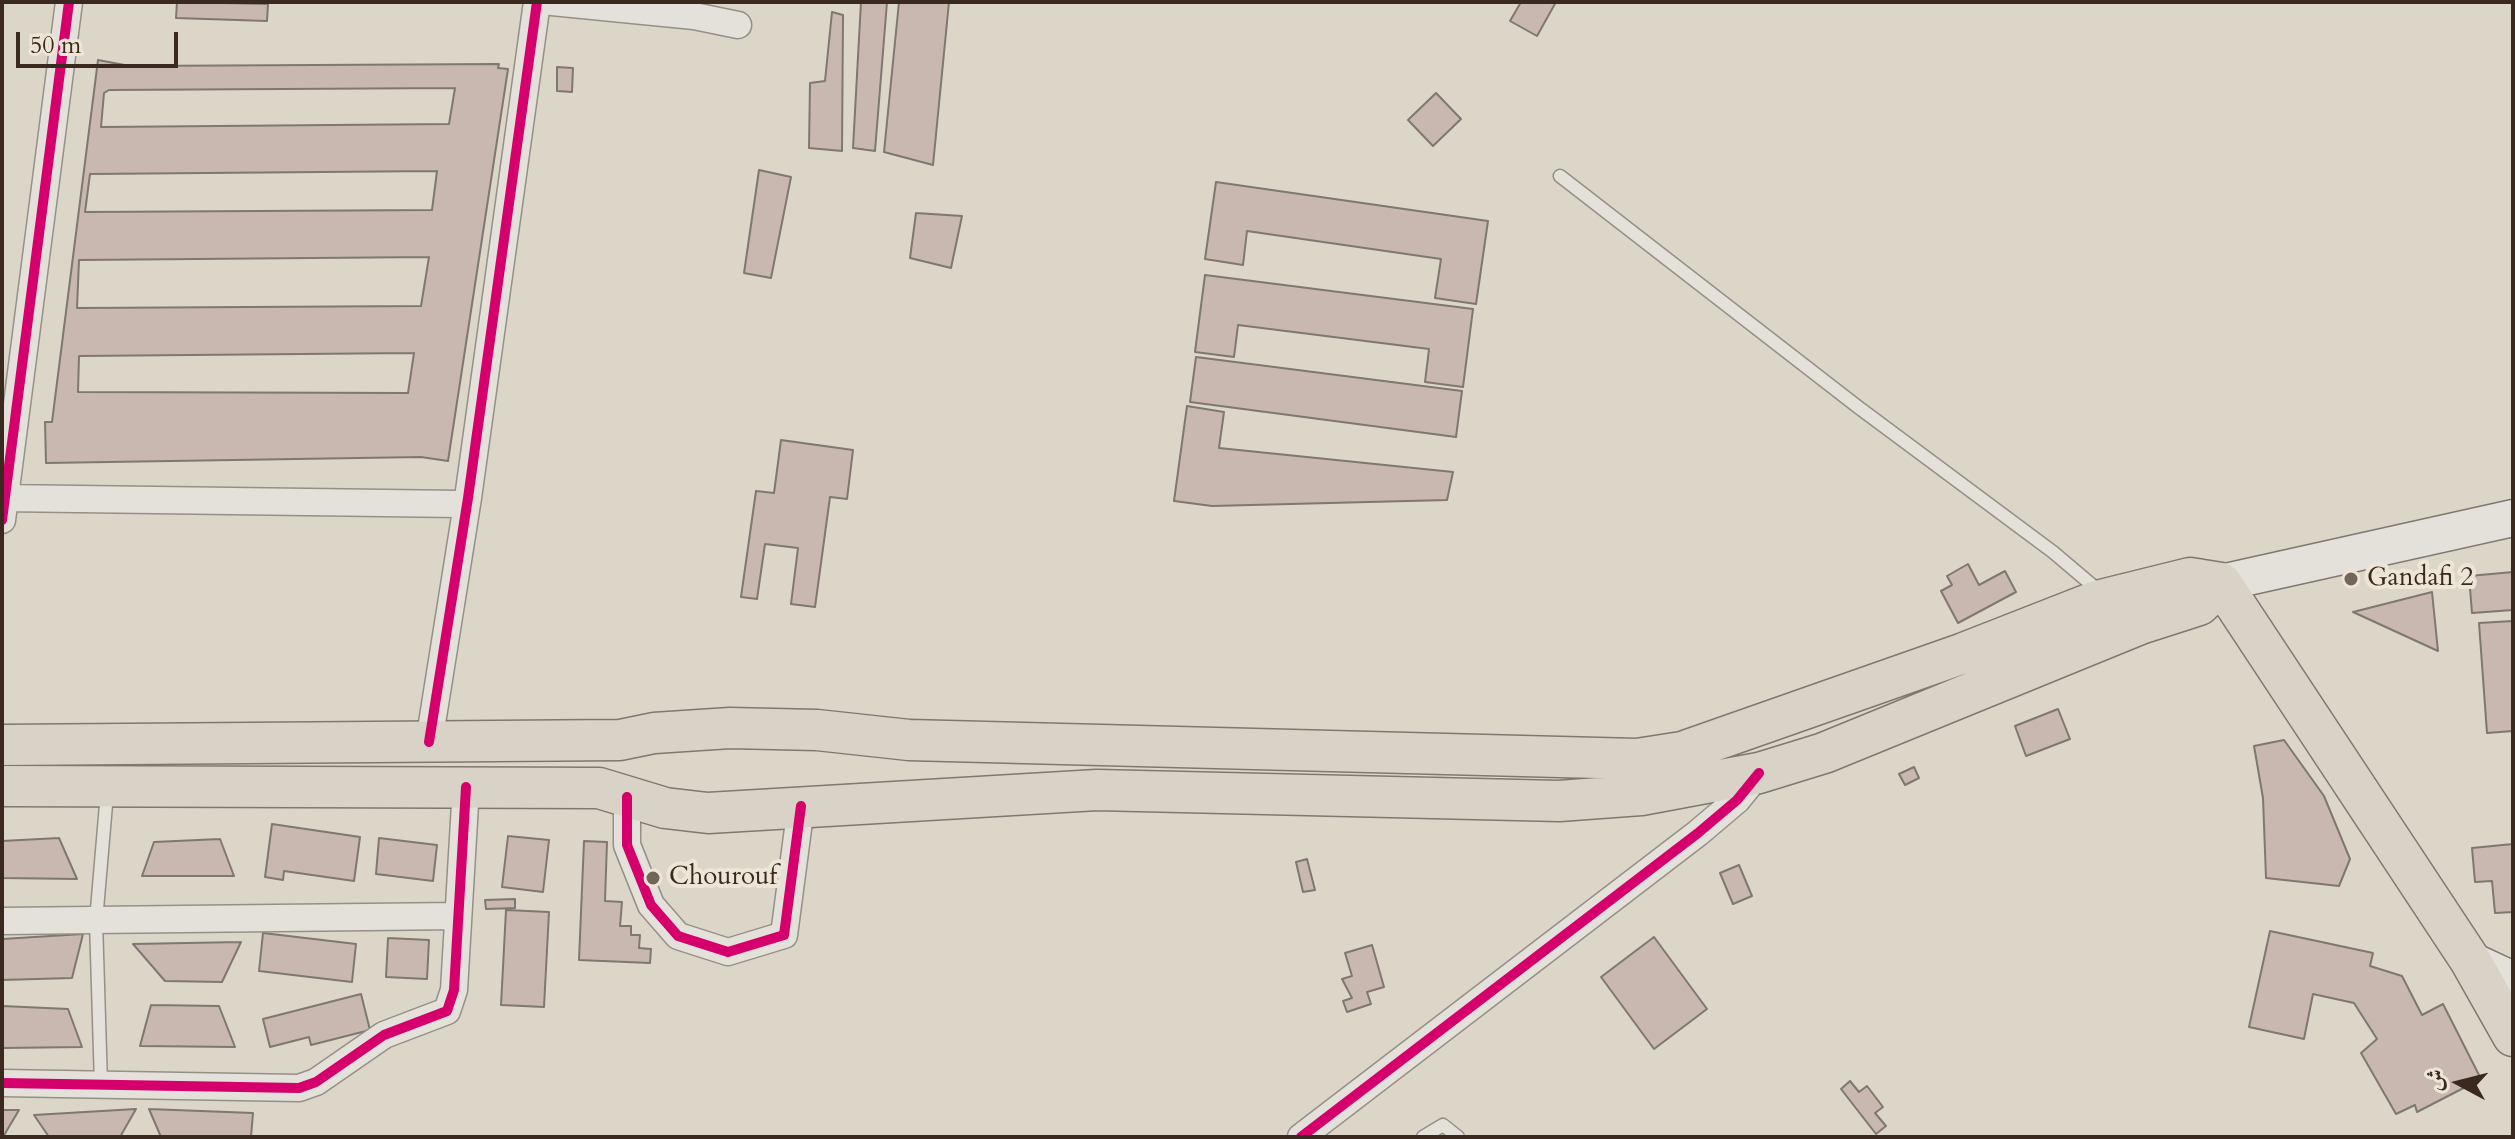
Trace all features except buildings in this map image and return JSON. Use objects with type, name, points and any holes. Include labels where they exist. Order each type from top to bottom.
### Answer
[{"type":"main road","points":[[2,745],[620,740],[654,733],[730,728],[817,730],[885,737],[1637,759],[1682,752],[1964,653],[2097,601],[2190,578],[2221,583],[2470,960],[2513,1036]]},
{"type":"main road","points":[[2,786],[599,788],[640,801],[708,813],[1097,790],[1559,801],[1641,795],[1759,773],[1824,753],[2140,624],[2199,605],[2221,583]]},
{"type":"main road","points":[[640,801],[635,759],[654,733]]},
{"type":"main road","points":[[885,737],[896,754],[896,788],[891,801]]},
{"type":"street","points":[[69,2],[3,505],[460,504],[468,498]]},
{"type":"street","points":[[429,742],[468,498],[537,2]]},
{"type":"street","points":[[552,2],[695,9],[738,25]]},
{"type":"street","points":[[2221,583],[2513,518]]},
{"type":"street","points":[[1310,1134],[1686,842],[1737,800],[1759,773]]},
{"type":"street","points":[[2,1083],[299,1088],[316,1082],[384,1035],[447,1011],[454,990],[466,787]]},
{"type":"street","points":[[640,801],[627,845],[651,905],[678,936],[728,952],[784,935],[801,806]]},
{"type":"street","points":[[2,921],[458,916]]},
{"type":"street","points":[[2470,960],[2513,980]]},
{"type":"lane","points":[[1560,176],[1858,407],[2053,552],[2099,591],[2097,601],[2140,624]]},
{"type":"lane","points":[[101,1085],[96,921],[108,786]]},
{"type":"lane","points":[[1423,1137],[1443,1125],[1458,1137]]},
{"type":"cycle path","points":[[2,520],[69,2]]},
{"type":"cycle path","points":[[429,742],[468,498],[537,2]]},
{"type":"cycle path","points":[[1301,1137],[1698,833],[1737,800],[1759,773]]},
{"type":"cycle path","points":[[2,1083],[299,1088],[316,1082],[384,1035],[447,1011],[454,990],[466,787]]},
{"type":"cycle path","points":[[627,797],[627,845],[651,905],[678,936],[728,952],[784,935],[801,806]]},
{"type":"place","name":"Gandafi 2","points":[[2351,579]]},
{"type":"place","name":"Chourouf","points":[[653,878]]}]
